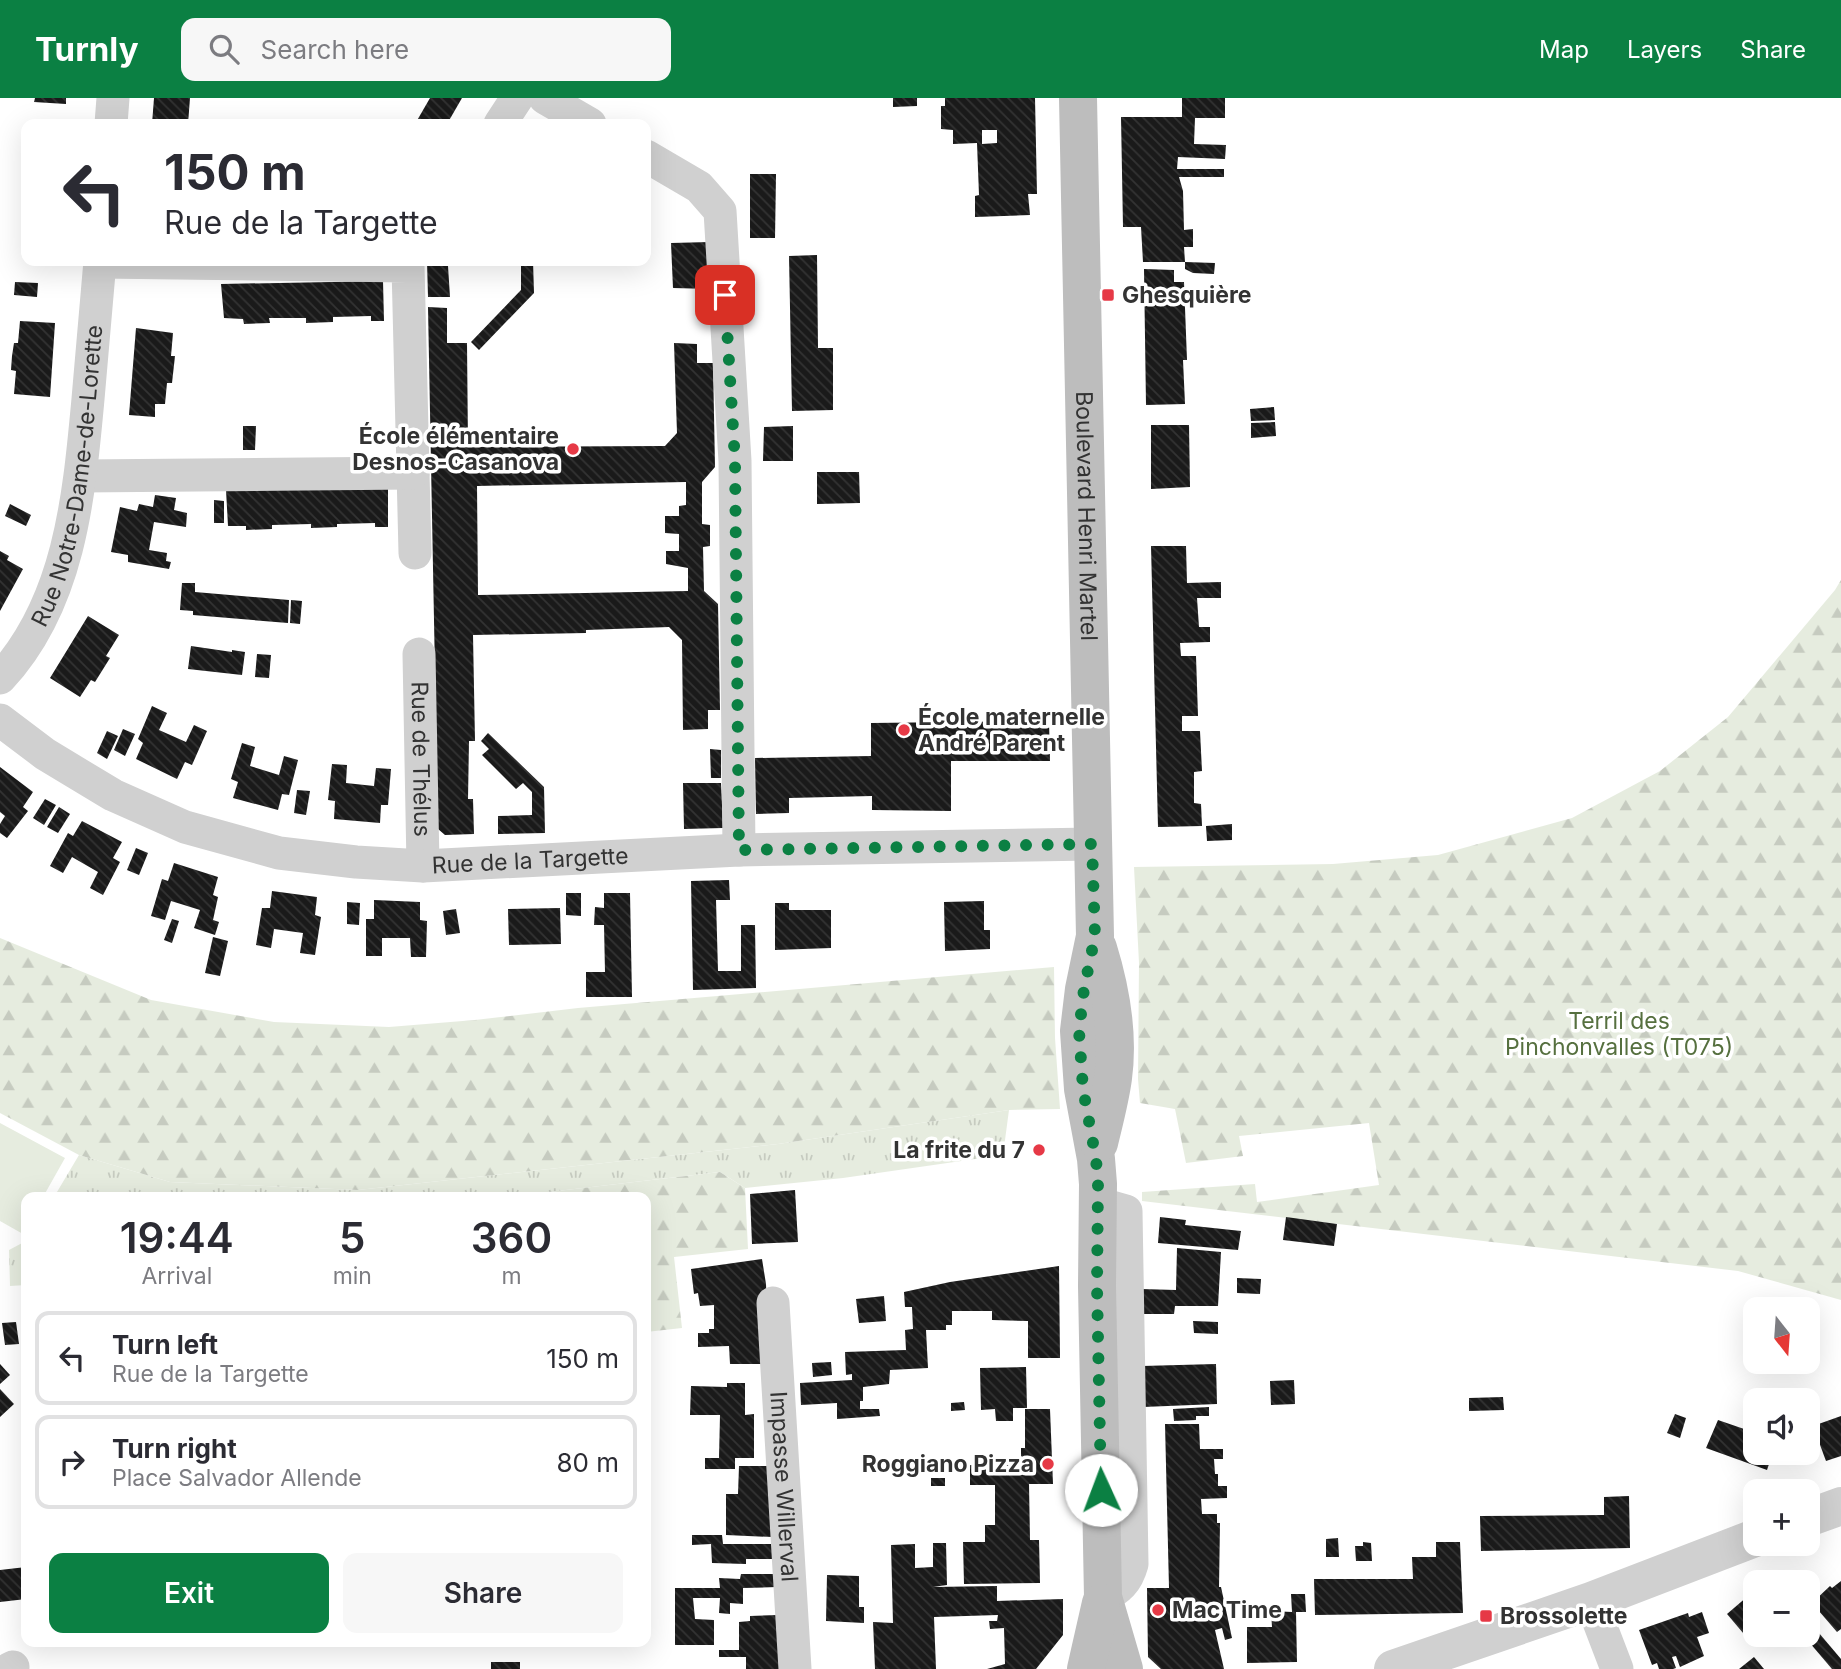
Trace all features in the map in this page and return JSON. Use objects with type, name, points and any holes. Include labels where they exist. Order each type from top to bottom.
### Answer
[{"type":"main road","name":"Boulevard Henri Martel","points":[[1078,98],[1095,936],[1107,979],[1115,1029],[1113,1078],[1096,1159],[1103,1597],[1086,1669]]},
{"type":"main road","name":"Boulevard Henri Martel","points":[[1103,1597],[1124,1669]]},
{"type":"street","points":[[111,119],[113,98]]},
{"type":"street","points":[[503,119],[517,98]]},
{"type":"street","points":[[545,98],[581,119]]},
{"type":"street","points":[[651,159],[699,187],[720,211],[735,461],[739,850]]},
{"type":"street","name":"Rue Notre-Dame-de-Lorette","points":[[0,678],[33,631],[60,575],[81,476],[100,266]]},
{"type":"street","points":[[409,266],[415,553]]},
{"type":"street","points":[[81,476],[413,473]]},
{"type":"street","name":"Rue de Thélus","points":[[419,653],[423,866]]},
{"type":"street","name":"Rue de la Targette","points":[[0,720],[46,754],[113,795],[185,827],[279,853],[356,862],[423,866],[739,850],[1092,844]]},
{"type":"street","name":"Impasse Willerval","points":[[774,1303],[794,1669]]},
{"type":"street","points":[[1820,1514],[1841,1506]]},
{"type":"street","points":[[1393,1669],[1591,1601],[1743,1543]]},
{"type":"street","points":[[1591,1601],[1617,1669]]},
{"type":"green space","name":"Terril des Pinchonvalles (T075)","points":[[1841,580],[1841,1300],[1738,1271],[1142,1201],[1142,1192],[1255,1184],[1257,1202],[1379,1185],[1369,1123],[1239,1136],[1243,1156],[1186,1163],[1175,1109],[1140,1103],[1139,963],[1134,867],[1333,864],[1438,855],[1572,818],[1660,771],[1728,717]]},
{"type":"green space","points":[[0,938],[151,1000],[274,1022],[389,1027],[1054,967],[1060,1109],[1009,1110],[778,1144],[358,1190],[170,1182],[79,1155],[0,1113]]},
{"type":"green space","points":[[1009,1110],[1003,1155],[843,1178],[745,1188],[720,1172],[548,1192],[57,1192],[79,1155],[170,1182],[358,1190],[778,1144]]},
{"type":"green space","points":[[0,1123],[65,1158],[46,1192],[21,1192],[21,1233],[0,1221]]},
{"type":"green space","points":[[720,1172],[745,1188],[748,1249],[674,1257],[682,1328],[651,1331],[651,1192],[548,1192]]},
{"type":"green space","points":[[21,1244],[21,1285],[10,1286],[9,1250]]},
{"type":"building","points":[[35,98],[66,98],[66,104],[34,102]]},
{"type":"building","points":[[154,98],[190,98],[188,119],[152,119]]},
{"type":"building","points":[[430,98],[462,98],[450,119],[418,119]]},
{"type":"building","points":[[893,98],[917,98],[917,106],[893,107]]},
{"type":"building","points":[[945,98],[1035,98],[1037,194],[1028,194],[1030,215],[975,217],[975,196],[979,195],[977,143],[953,144],[953,130],[941,129],[941,106],[945,106]],"holes":[[[982,130],[997,130],[997,143],[982,144]]]},
{"type":"building","points":[[1182,98],[1225,98],[1225,118],[1195,118],[1194,144],[1226,145],[1225,159],[1178,157],[1177,169],[1224,169],[1224,177],[1179,177],[1183,191],[1184,230],[1193,229],[1193,247],[1184,247],[1185,262],[1143,262],[1141,227],[1123,227],[1121,117],[1182,117]]},
{"type":"building","points":[[750,174],[776,174],[775,238],[750,238]]},
{"type":"building","points":[[710,242],[711,289],[673,288],[671,243]]},
{"type":"building","points":[[817,255],[818,348],[833,348],[833,410],[792,411],[789,256]]},
{"type":"building","points":[[1185,262],[1215,263],[1214,274],[1193,273],[1185,269]]},
{"type":"building","points":[[427,266],[448,266],[450,297],[428,297]]},
{"type":"building","points":[[521,266],[533,266],[534,293],[479,350],[471,342],[521,290]]},
{"type":"building","points":[[1144,269],[1174,270],[1174,282],[1184,282],[1187,360],[1183,360],[1185,404],[1146,405]]},
{"type":"building","points":[[383,281],[384,321],[371,321],[371,316],[333,317],[333,322],[306,323],[306,318],[269,318],[270,323],[244,324],[243,319],[224,318],[221,284]]},
{"type":"building","points":[[15,282],[38,283],[37,297],[14,295]]},
{"type":"building","points":[[701,293],[711,294],[712,323],[702,323]]},
{"type":"building","points":[[428,307],[447,308],[447,343],[467,343],[468,447],[665,446],[677,433],[674,343],[697,344],[697,363],[713,363],[715,467],[702,482],[702,524],[710,525],[710,546],[703,547],[704,591],[718,604],[720,710],[708,710],[708,729],[683,730],[682,640],[669,627],[586,630],[586,633],[473,635],[475,741],[469,741],[468,799],[473,799],[474,834],[445,835],[438,829]],"holes":[[[686,482],[686,505],[679,506],[679,516],[665,516],[665,533],[679,534],[679,551],[666,551],[666,564],[688,568],[688,591],[478,595],[477,486]]]},
{"type":"building","points":[[20,321],[55,323],[50,397],[14,394],[16,371],[11,370],[12,356],[14,343],[18,343]]},
{"type":"building","points":[[136,328],[173,333],[171,356],[175,356],[172,383],[167,383],[165,404],[155,404],[155,417],[129,415]]},
{"type":"building","points":[[1274,407],[1275,420],[1251,421],[1250,409]]},
{"type":"building","points":[[1275,422],[1276,436],[1251,438],[1251,423]]},
{"type":"building","points":[[1151,425],[1189,425],[1190,487],[1151,489]]},
{"type":"building","points":[[243,426],[256,426],[255,450],[243,450]]},
{"type":"building","points":[[793,426],[793,461],[763,461],[764,427]]},
{"type":"building","points":[[817,472],[859,472],[860,503],[817,504]]},
{"type":"building","points":[[388,487],[388,527],[375,527],[375,523],[311,528],[311,524],[272,525],[272,529],[246,530],[246,526],[228,526],[226,490]]},
{"type":"building","points":[[155,495],[176,498],[174,510],[187,513],[186,527],[154,522],[149,550],[167,553],[166,561],[171,562],[169,569],[128,562],[128,555],[111,552],[120,507],[137,511],[139,504],[153,507]]},
{"type":"building","points":[[214,500],[224,501],[224,523],[214,523]]},
{"type":"building","points":[[10,504],[31,515],[26,526],[5,516]]},
{"type":"building","points":[[1151,546],[1186,546],[1187,583],[1221,582],[1221,598],[1197,598],[1199,627],[1210,627],[1210,642],[1180,643],[1181,656],[1196,656],[1198,716],[1182,716],[1182,731],[1200,731],[1202,771],[1194,772],[1194,803],[1201,804],[1202,826],[1158,827]]},
{"type":"building","points":[[0,551],[9,556],[7,560],[23,569],[0,611]]},
{"type":"building","points":[[182,583],[195,583],[195,592],[289,600],[288,623],[193,615],[193,611],[180,610]]},
{"type":"building","points":[[291,600],[302,601],[300,624],[290,623]]},
{"type":"building","points":[[88,616],[119,635],[106,656],[110,658],[95,682],[91,680],[80,697],[50,678]]},
{"type":"building","points":[[191,646],[245,652],[242,675],[188,669]]},
{"type":"building","points":[[257,654],[271,655],[269,678],[255,677]]},
{"type":"building","points":[[152,706],[167,713],[159,730],[186,742],[194,725],[207,731],[192,765],[185,762],[177,779],[136,759],[143,743],[138,739]]},
{"type":"building","points":[[1049,721],[1050,761],[951,761],[951,811],[872,810],[872,796],[789,798],[789,813],[756,814],[755,758],[871,756],[871,723]]},
{"type":"building","points":[[123,729],[135,734],[125,756],[114,750]]},
{"type":"building","points":[[107,731],[118,736],[107,759],[97,753]]},
{"type":"building","points":[[488,733],[544,787],[545,833],[498,834],[498,816],[532,815],[532,792],[523,783],[516,789],[482,755],[489,749],[481,741]]},
{"type":"building","points":[[242,743],[255,747],[250,766],[279,775],[284,756],[298,760],[289,795],[282,794],[278,810],[233,798],[238,782],[231,779]]},
{"type":"building","points":[[710,749],[721,750],[721,778],[711,778]]},
{"type":"building","points":[[332,764],[347,765],[346,783],[374,786],[376,768],[391,769],[388,805],[381,805],[380,823],[334,819],[335,801],[328,800]]},
{"type":"building","points":[[0,767],[33,792],[23,807],[28,811],[7,838],[0,833],[0,824],[5,816],[0,812]]},
{"type":"building","points":[[683,783],[721,783],[723,828],[684,829]]},
{"type":"building","points":[[297,790],[310,791],[306,815],[294,813]]},
{"type":"building","points":[[45,799],[56,805],[44,825],[33,818]]},
{"type":"building","points":[[59,807],[70,814],[58,833],[47,827]]},
{"type":"building","points":[[82,821],[122,842],[113,858],[120,862],[103,895],[90,888],[98,872],[72,857],[63,873],[50,866],[68,833],[73,836]]},
{"type":"building","points":[[1232,824],[1232,840],[1207,841],[1206,826]]},
{"type":"building","points":[[136,848],[148,853],[139,875],[127,870]]},
{"type":"building","points":[[174,863],[218,877],[213,895],[218,897],[213,920],[219,922],[215,935],[194,928],[200,910],[171,901],[165,920],[151,916],[162,879],[168,881]]},
{"type":"building","points":[[729,880],[730,900],[716,900],[718,971],[741,971],[741,925],[755,925],[756,988],[693,990],[691,881]]},
{"type":"building","points":[[272,891],[317,897],[315,915],[321,917],[315,955],[300,953],[303,933],[274,929],[271,948],[256,945],[262,908],[270,908]]},
{"type":"building","points":[[566,893],[581,893],[581,916],[566,915]]},
{"type":"building","points":[[604,893],[630,893],[632,997],[586,997],[586,972],[605,972],[604,925],[594,925],[595,907],[604,908]]},
{"type":"building","points":[[374,900],[420,902],[420,920],[427,921],[426,957],[411,957],[410,938],[382,938],[382,956],[366,956],[366,919],[374,919]]},
{"type":"building","points":[[984,901],[984,930],[990,930],[990,949],[945,951],[944,902]]},
{"type":"building","points":[[347,902],[360,903],[359,925],[347,924]]},
{"type":"building","points":[[775,903],[789,903],[789,910],[831,910],[831,948],[775,950]]},
{"type":"building","points":[[560,908],[561,944],[509,945],[508,909]]},
{"type":"building","points":[[456,909],[460,933],[446,935],[443,911]]},
{"type":"building","points":[[172,919],[179,921],[172,943],[164,940]]},
{"type":"building","points":[[213,937],[228,941],[220,976],[205,973]]},
{"type":"building","points":[[795,1190],[798,1242],[752,1244],[750,1194]]},
{"type":"building","points":[[1160,1217],[1186,1220],[1185,1225],[1241,1231],[1238,1250],[1158,1243]]},
{"type":"building","points":[[1286,1217],[1337,1224],[1334,1246],[1283,1240]]},
{"type":"building","points":[[1177,1248],[1221,1252],[1218,1306],[1175,1306],[1174,1314],[1141,1314],[1141,1289],[1176,1290]]},
{"type":"building","points":[[762,1259],[766,1284],[769,1364],[730,1364],[729,1346],[698,1347],[698,1333],[709,1333],[709,1329],[714,1329],[714,1305],[700,1306],[698,1293],[694,1294],[691,1269]]},
{"type":"building","points":[[1059,1266],[1060,1358],[1028,1358],[1028,1321],[992,1320],[992,1311],[952,1311],[952,1325],[946,1325],[946,1330],[926,1330],[928,1368],[890,1370],[889,1384],[863,1387],[860,1409],[879,1409],[880,1416],[837,1419],[837,1403],[801,1405],[800,1383],[852,1380],[852,1374],[846,1375],[845,1352],[906,1350],[905,1330],[913,1329],[912,1307],[905,1307],[904,1292],[950,1282]]},
{"type":"building","points":[[1237,1278],[1261,1279],[1260,1294],[1237,1293]]},
{"type":"building","points":[[884,1296],[886,1321],[859,1323],[856,1299]]},
{"type":"building","points":[[1193,1321],[1218,1322],[1218,1334],[1194,1333]]},
{"type":"building","points":[[16,1322],[19,1344],[5,1345],[2,1323]]},
{"type":"building","points":[[831,1362],[832,1375],[813,1377],[812,1363]]},
{"type":"building","points":[[0,1364],[10,1375],[0,1384]]},
{"type":"building","points":[[1216,1364],[1217,1404],[1143,1407],[1142,1366]]},
{"type":"building","points":[[1026,1367],[1027,1408],[1013,1408],[1013,1421],[996,1421],[995,1409],[981,1410],[980,1368]]},
{"type":"building","points":[[1294,1380],[1295,1404],[1271,1405],[1270,1381]]},
{"type":"building","points":[[727,1383],[745,1383],[745,1415],[754,1414],[754,1458],[735,1458],[735,1469],[705,1469],[705,1458],[719,1458],[720,1415],[690,1415],[691,1386],[727,1387]]},
{"type":"building","points":[[0,1389],[14,1404],[0,1417]]},
{"type":"building","points":[[1503,1397],[1504,1410],[1469,1411],[1469,1398]]},
{"type":"building","points":[[964,1402],[965,1410],[951,1411],[951,1403]]},
{"type":"building","points":[[1209,1407],[1209,1416],[1196,1416],[1196,1420],[1174,1421],[1173,1409]]},
{"type":"building","points":[[1025,1409],[1050,1409],[1053,1484],[1029,1484],[1030,1540],[1039,1540],[1040,1583],[964,1584],[963,1542],[985,1542],[985,1525],[995,1525],[995,1485],[970,1485],[970,1465],[1021,1464],[1021,1448],[1025,1448]]},
{"type":"building","points":[[1675,1414],[1686,1418],[1680,1438],[1667,1433]]},
{"type":"building","points":[[1841,1416],[1841,1456],[1826,1461],[1820,1445],[1820,1424]]},
{"type":"building","points":[[1718,1420],[1743,1429],[1743,1461],[1706,1448]]},
{"type":"building","points":[[1165,1424],[1199,1424],[1200,1449],[1223,1449],[1223,1459],[1214,1459],[1215,1474],[1218,1474],[1218,1486],[1227,1486],[1227,1498],[1201,1499],[1202,1514],[1217,1514],[1217,1523],[1220,1523],[1219,1587],[1232,1638],[1225,1640],[1222,1628],[1215,1630],[1224,1669],[1161,1669],[1148,1657],[1147,1588],[1169,1588]]},
{"type":"building","points":[[1753,1465],[1769,1465],[1767,1470]]},
{"type":"building","points":[[739,1466],[771,1466],[772,1537],[726,1535],[726,1494],[738,1494]]},
{"type":"building","points":[[931,1478],[945,1478],[945,1486],[931,1486]]},
{"type":"building","points":[[1629,1496],[1630,1548],[1481,1551],[1480,1516],[1604,1515],[1604,1497]]},
{"type":"building","points":[[692,1535],[722,1535],[723,1544],[775,1544],[776,1559],[746,1559],[746,1564],[712,1563],[711,1544],[692,1545]]},
{"type":"building","points":[[1338,1538],[1339,1557],[1326,1557],[1326,1539]]},
{"type":"building","points":[[1363,1542],[1371,1543],[1372,1561],[1356,1561],[1355,1546],[1363,1546]]},
{"type":"building","points":[[1436,1542],[1460,1542],[1463,1613],[1315,1615],[1314,1579],[1413,1579],[1412,1557],[1436,1557]]},
{"type":"building","points":[[933,1543],[946,1543],[947,1585],[933,1587],[997,1586],[997,1601],[1063,1599],[1063,1635],[1036,1669],[987,1669],[1005,1664],[1004,1628],[990,1629],[989,1621],[997,1621],[998,1615],[934,1617],[936,1669],[875,1669],[873,1622],[893,1623],[891,1545],[915,1544],[915,1568],[933,1567]]},
{"type":"building","points":[[21,1568],[21,1600],[0,1602],[0,1570]]},
{"type":"building","points":[[741,1574],[776,1574],[777,1587],[743,1588],[743,1604],[730,1603],[730,1614],[719,1613],[720,1598],[693,1598],[695,1619],[714,1620],[714,1645],[675,1645],[675,1588],[720,1588],[719,1578],[740,1579]]},
{"type":"building","points":[[827,1575],[859,1576],[859,1607],[864,1607],[864,1623],[826,1621]]},
{"type":"building","points":[[1841,1581],[1841,1629],[1837,1632],[1820,1612],[1820,1595],[1830,1586],[1832,1588]]},
{"type":"building","points":[[1291,1594],[1305,1594],[1306,1612],[1296,1612],[1297,1662],[1247,1663],[1247,1627],[1272,1627],[1271,1611],[1292,1612]]},
{"type":"building","points":[[1743,1600],[1743,1633],[1727,1614]]},
{"type":"building","points":[[1702,1612],[1709,1633],[1697,1637],[1704,1656],[1680,1667],[1676,1656],[1672,1657],[1676,1668],[1673,1669],[1659,1669],[1657,1663],[1652,1665],[1639,1630],[1688,1613],[1689,1617]]},
{"type":"building","points":[[778,1615],[780,1669],[746,1669],[746,1657],[719,1657],[719,1650],[739,1650],[739,1622],[750,1621],[750,1616]]},
{"type":"building","points":[[1820,1634],[1841,1659],[1841,1669],[1832,1669],[1813,1647],[1820,1647]]},
{"type":"building","points":[[1754,1657],[1764,1669],[1739,1669]]},
{"type":"building","points":[[491,1662],[520,1662],[520,1669],[491,1669]]},
{"type":"place","name":"Ghesquière","points":[[1108,295]]},
{"type":"place","name":"École élémentaire Desnos-Casanova","points":[[573,449]]},
{"type":"place","name":"École maternelle André Parent","points":[[904,730]]},
{"type":"place","name":"La frite du 7","points":[[1039,1150]]},
{"type":"place","name":"Roggiano Pizza","points":[[1048,1464]]},
{"type":"place","name":"Mac Time","points":[[1158,1610]]},
{"type":"place","name":"Brossolette","points":[[1486,1616]]},
{"type":"route","points":[[725,295],[735,461],[739,850],[1092,844],[1095,936],[1079,1031],[1083,1089],[1098,1184],[1101,1490]]}]
